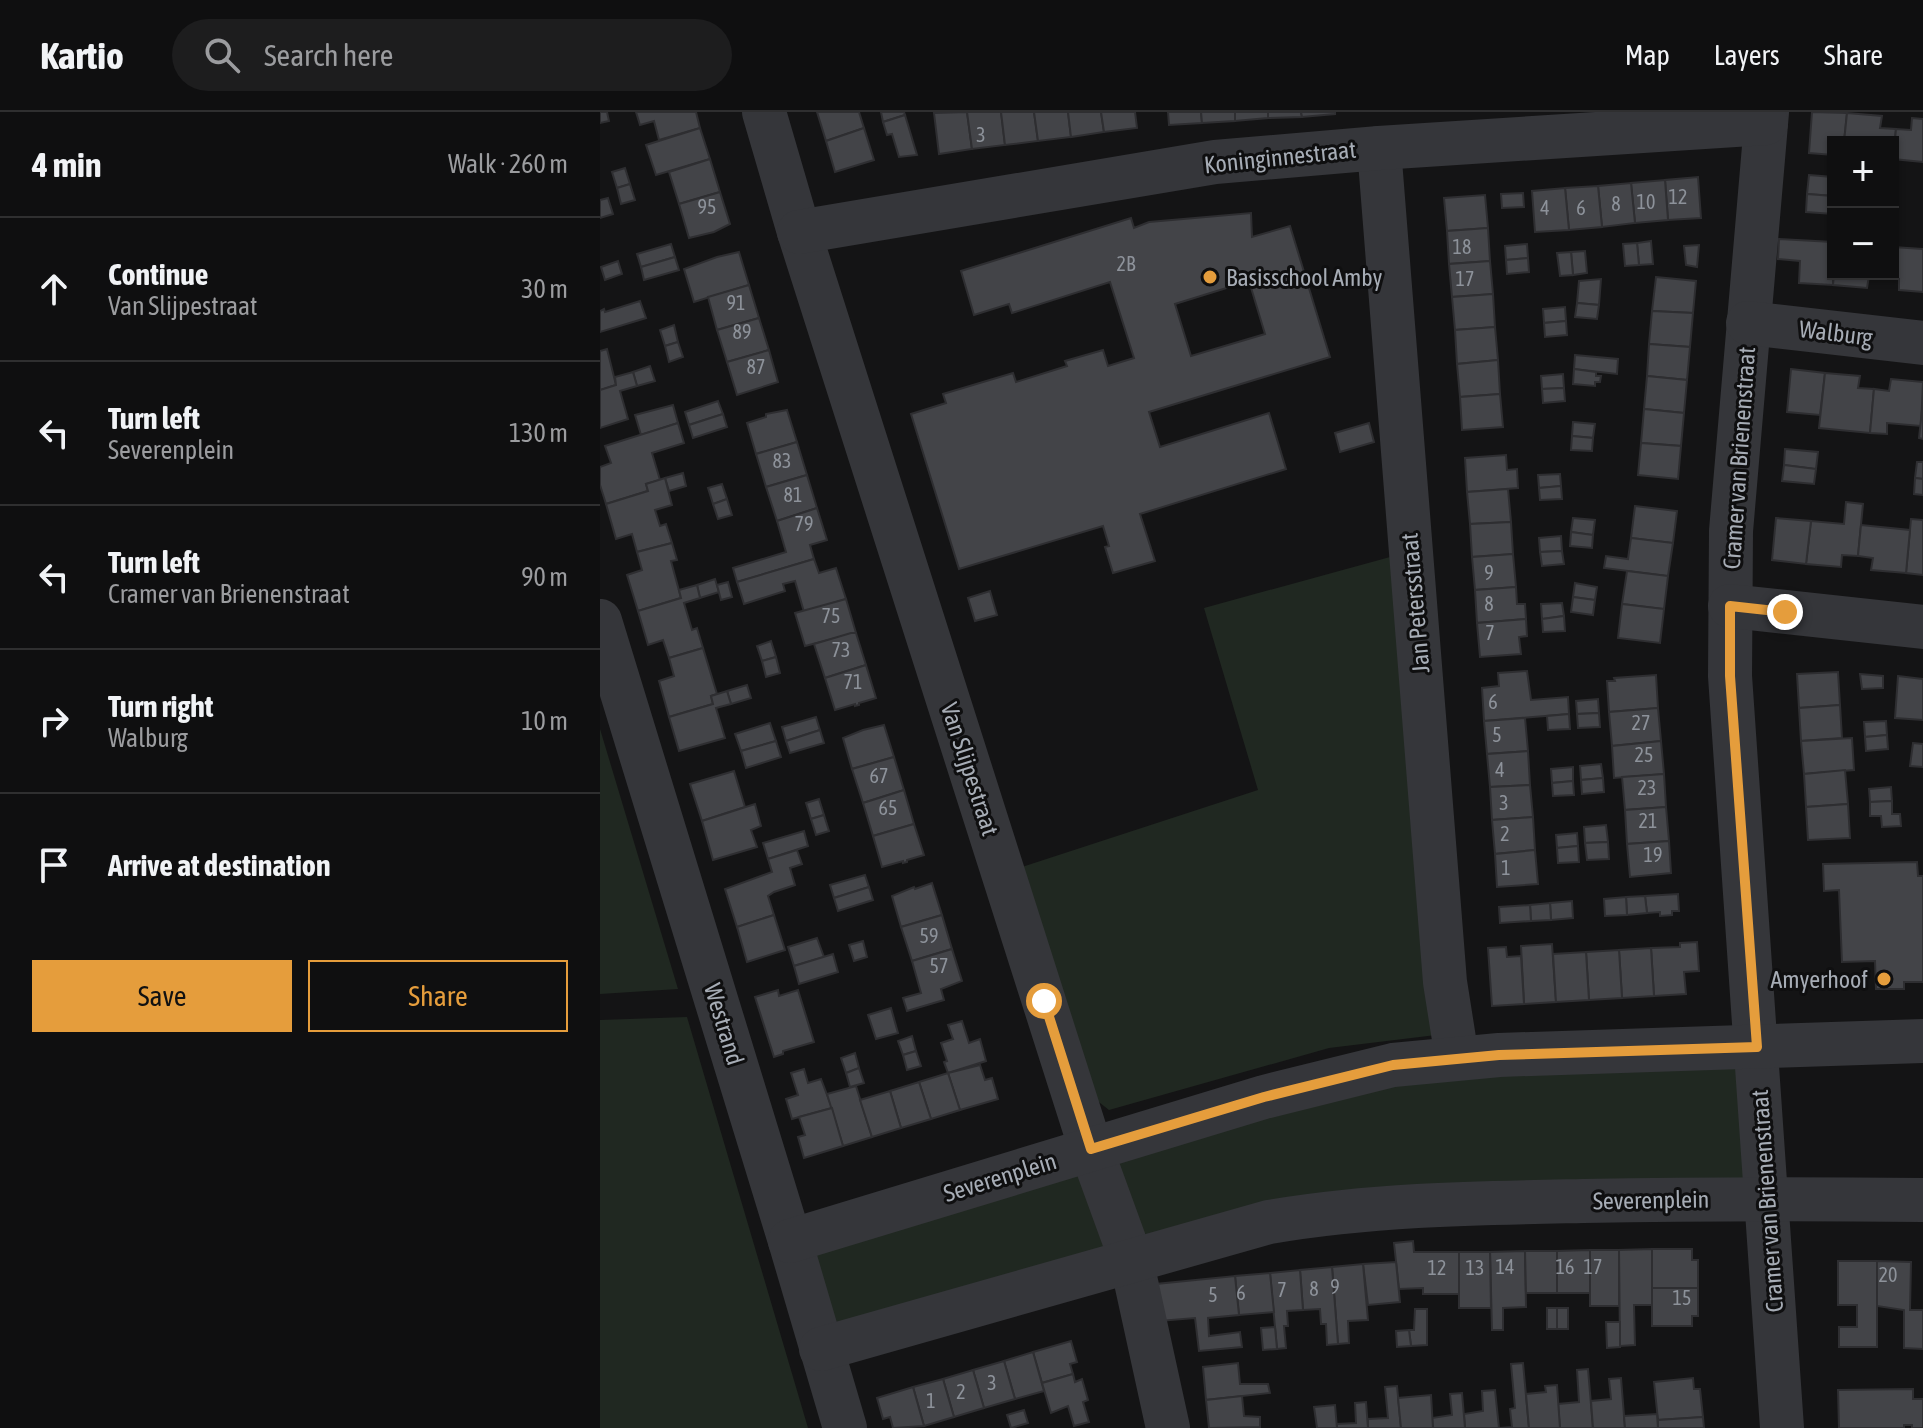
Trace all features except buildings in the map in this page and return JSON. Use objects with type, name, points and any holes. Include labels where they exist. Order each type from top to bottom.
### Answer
[{"type":"street","name":"Van Slijpestraat","points":[[764,112],[799,232],[1091,1149],[1131,1259],[1168,1428]]},
{"type":"street","name":"Koninginnestraat","points":[[799,232],[1215,162],[1766,118]]},
{"type":"street","name":"Cramer van Brienenstraat","points":[[1766,118],[1731,531],[1730,606],[1734,739],[1782,1428]]},
{"type":"street","name":"Jan Petersstraat","points":[[1379,148],[1444,967],[1457,1058]]},
{"type":"street","name":"Walburg","points":[[1748,323],[1923,343]]},
{"type":"street","points":[[1730,606],[1923,627]]},
{"type":"street","name":"Westrand","points":[[600,621],[845,1428]]},
{"type":"street","name":"Severenplein","points":[[790,1241],[1264,1097],[1393,1065],[1457,1058],[1923,1041]]},
{"type":"street","name":"Severenplein","points":[[821,1349],[1269,1222],[1337,1211],[1467,1203],[1767,1198],[1923,1200]]},
{"type":"shaded area","points":[[1401,554],[1436,1035],[1329,1048],[1109,1110],[1095,1099],[1022,867],[1258,790],[1204,608]]},
{"type":"shaded area","points":[[600,729],[678,989],[600,994]]},
{"type":"shaded area","points":[[687,1017],[808,1428],[600,1428],[600,1020]]},
{"type":"shaded area","points":[[1740,1057],[1747,1187],[1408,1192],[829,1336],[805,1249],[1432,1063]]},
{"type":"place","name":"Basisschool Amby","points":[[1210,277]]},
{"type":"place","name":"Amyerhoof","points":[[1884,979]]},
{"type":"route","points":[[1044,1001],[1091,1149],[1264,1097],[1393,1065],[1499,1055],[1757,1047],[1730,676],[1730,606],[1785,612]]}]
